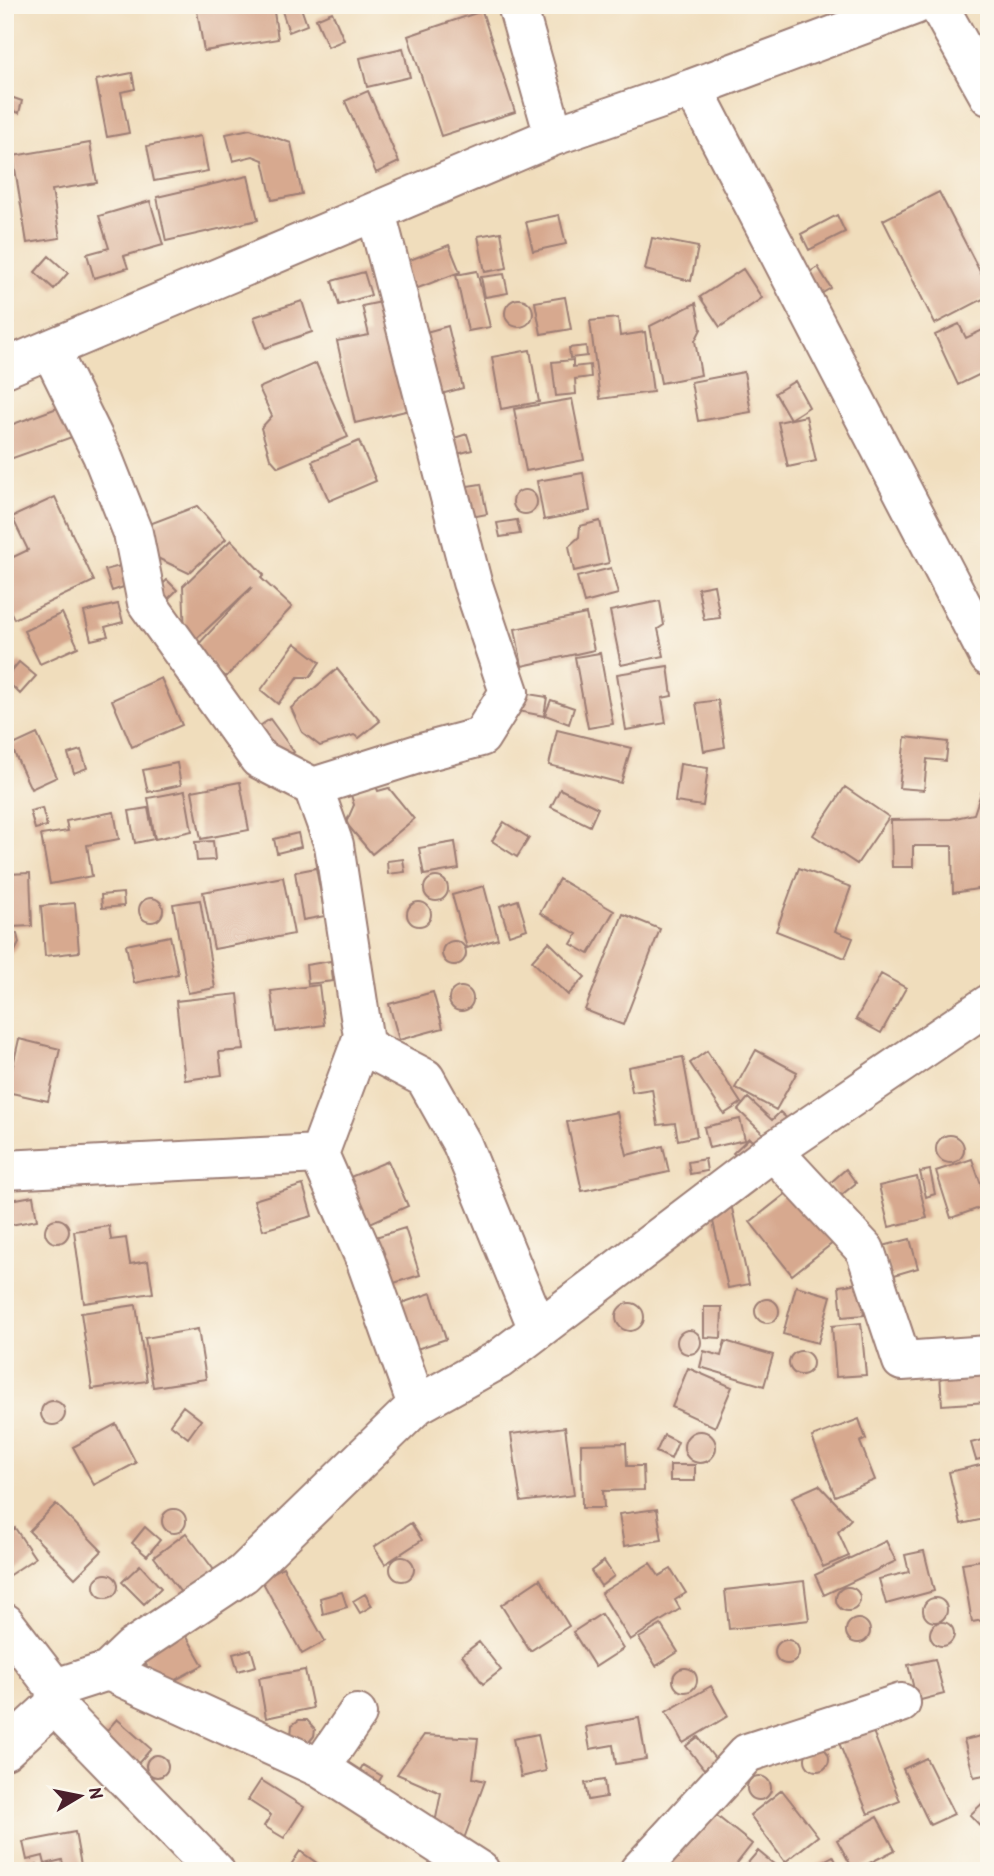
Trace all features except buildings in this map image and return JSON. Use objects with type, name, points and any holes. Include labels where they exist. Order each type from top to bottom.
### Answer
[{"type":"street","points":[[517,5],[554,136]]},
{"type":"street","points":[[5,368],[554,136],[915,5]]},
{"type":"street","points":[[938,5],[989,96]]},
{"type":"street","points":[[692,88],[989,657]]},
{"type":"street","points":[[313,787],[481,737],[509,692],[472,582],[376,212]]},
{"type":"street","points":[[50,349],[102,454],[134,533],[147,603],[259,760],[313,787],[334,845],[363,1036],[320,1154],[365,1259],[417,1405]]},
{"type":"street","points":[[5,1750],[55,1697],[108,1671],[132,1648],[243,1574],[417,1405],[498,1360],[773,1151],[989,1004]]},
{"type":"street","points":[[360,1044],[425,1078],[462,1144],[538,1329]]},
{"type":"street","points":[[773,1151],[866,1250],[902,1361],[989,1355]]},
{"type":"street","points":[[5,1170],[320,1154]]},
{"type":"street","points":[[5,1623],[55,1697],[215,1871]]},
{"type":"street","points":[[108,1671],[320,1768],[480,1871]]},
{"type":"street","points":[[639,1871],[747,1753],[901,1703]]},
{"type":"street","points":[[320,1768],[357,1714]]}]
